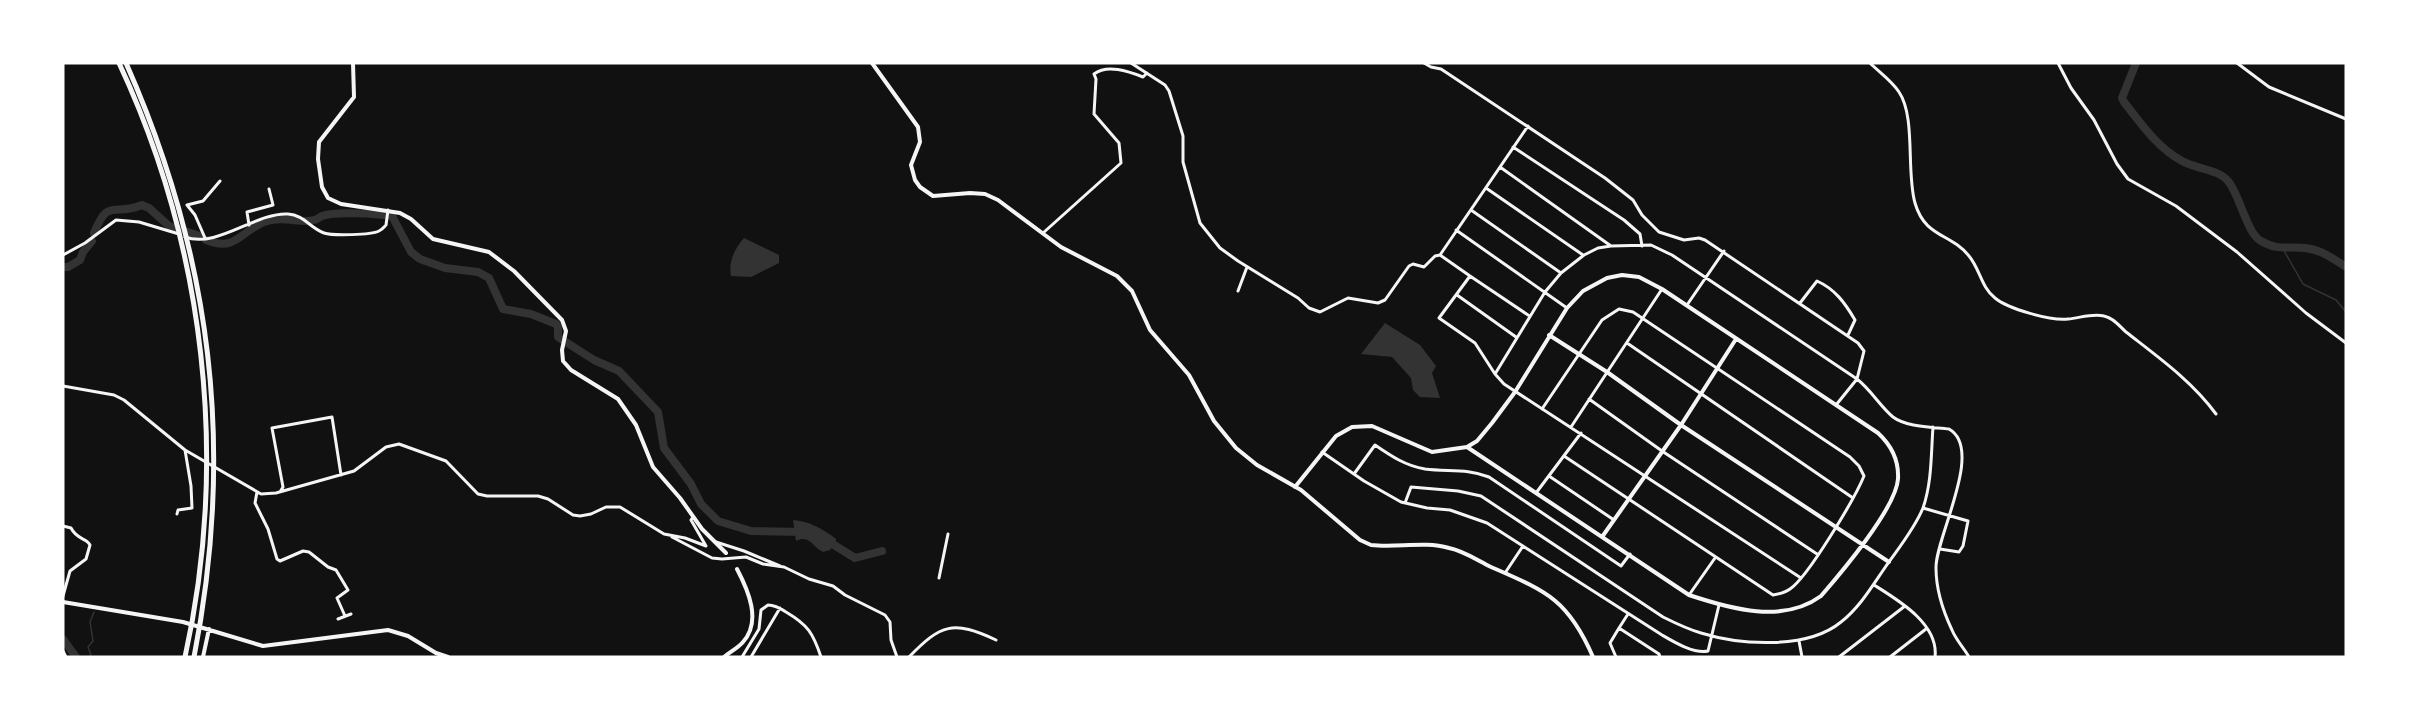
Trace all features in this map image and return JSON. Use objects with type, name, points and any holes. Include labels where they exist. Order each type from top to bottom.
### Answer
[{"type":"highway","points":[[119,63],[158,152]]},
{"type":"highway","points":[[126,63],[158,152],[189,258],[205,324],[213,400],[214,501],[206,587],[194,657]]},
{"type":"highway","points":[[185,657],[198,585],[206,501],[205,405],[189,258]]},
{"type":"street","points":[[353,63],[354,97],[319,142],[318,159],[322,187],[328,198],[337,203],[388,210],[406,216],[433,239],[481,249],[497,257],[562,320],[566,331],[562,350],[563,362],[578,374],[614,395],[622,404],[636,425],[653,467],[714,542],[726,553]]},
{"type":"street","points":[[872,63],[918,127],[920,142],[911,165],[915,180],[920,187],[933,196],[985,194],[998,200],[1061,247],[1124,281],[1132,291],[1150,330],[1189,375],[1214,421],[1236,448],[1257,465],[1295,487],[1323,507],[1360,540],[1371,545],[1448,547],[1466,553],[1536,586],[1551,595],[1574,620],[1593,657]]},
{"type":"street","points":[[1131,63],[1165,85],[1169,91],[1183,136],[1183,162],[1200,223],[1220,248],[1298,298],[1309,308],[1320,312],[1348,298],[1378,303],[1385,300],[1409,266],[1413,264],[1424,267],[1435,256],[1440,255],[1528,126]]},
{"type":"street","points":[[1424,63],[1431,68],[1442,69],[1633,200],[1642,215],[1659,232],[1684,240],[1698,238],[1705,240],[1858,343],[1864,351],[1857,379],[1836,405]]},
{"type":"street","points":[[1870,63],[1895,86],[1906,106],[1910,174],[1915,203],[1921,217],[1938,235],[1958,245],[1969,256],[1983,285],[1995,298],[2019,310],[2065,320],[2095,315],[2113,319],[2186,380],[2216,414]]},
{"type":"street","points":[[2058,63],[2128,179],[2176,206],[2237,252],[2306,313],[2346,344]]},
{"type":"street","points":[[2237,63],[2269,87],[2346,119]]},
{"type":"street","points":[[1043,233],[1121,163],[1119,143],[1102,120],[1094,114],[1096,79],[1094,74],[1100,69],[1126,71],[1143,76],[1148,73]]},
{"type":"street","points":[[1513,147],[1630,225],[1640,234],[1642,246]]},
{"type":"street","points":[[1500,167],[1611,246]]},
{"type":"street","points":[[205,238],[195,215],[187,205],[203,201],[220,182]]},
{"type":"street","points":[[1486,188],[1584,255]]},
{"type":"street","points":[[249,225],[247,212],[273,205],[269,189]]},
{"type":"street","points":[[63,255],[118,220],[153,226],[194,240],[285,213],[301,216],[319,231],[327,234],[376,232],[386,225],[388,210]]},
{"type":"street","points":[[1471,210],[1562,273]]},
{"type":"street","points":[[1456,230],[1567,308]]},
{"type":"street","points":[[1495,374],[1545,292],[1562,273],[1584,255],[1598,248],[1611,246],[1651,245],[1672,255],[1857,379],[1870,389],[1892,416],[1903,422],[1955,433],[1962,454],[1962,466],[1936,565],[1937,588],[1952,632],[1970,657]]},
{"type":"street","points":[[1686,304],[1724,251]]},
{"type":"street","points":[[1440,255],[1529,316]]},
{"type":"street","points":[[1238,291],[1247,267]]},
{"type":"street","points":[[1295,487],[1322,452],[1345,430],[1361,425],[1372,426],[1432,452],[1467,447],[1477,441],[1515,392],[1567,308],[1583,291],[1595,284],[1622,275],[1639,277],[1662,289],[1878,433],[1891,448],[1897,463],[1898,480],[1884,512],[1861,546],[1826,590],[1812,603],[1792,610],[1760,611],[1719,605],[1689,595],[1467,447]]},
{"type":"street","points":[[1470,276],[1439,318],[1475,343],[1495,374],[1515,392],[1801,578]]},
{"type":"street","points":[[1800,303],[1817,281],[1828,287],[1839,296],[1855,320],[1848,336]]},
{"type":"street","points":[[1571,427],[1662,289]]},
{"type":"street","points":[[1457,294],[1516,338]]},
{"type":"street","points":[[1542,409],[1607,315],[1619,309],[1643,317],[1718,368],[1856,463],[1864,476],[1836,527],[1801,578],[1789,591],[1773,595],[1564,456]]},
{"type":"street","points":[[1549,335],[1607,372],[1681,425],[1836,527],[1861,546],[1889,562]]},
{"type":"street","points":[[1602,537],[1681,425],[1737,339]]},
{"type":"street","points":[[1627,343],[1853,498]]},
{"type":"street","points":[[63,386],[114,395],[124,400],[186,450],[257,492],[267,494],[280,492],[341,475],[365,465],[386,447],[399,444],[446,461],[478,494],[538,496],[580,516],[606,507],[620,507],[656,530],[716,559],[746,557],[763,564],[784,567]]},
{"type":"street","points":[[1589,399],[1662,451],[1817,554]]},
{"type":"street","points":[[280,492],[283,487],[272,428],[332,417],[341,475]]},
{"type":"street","points":[[1405,503],[1411,487],[1458,491],[1481,496],[1663,617],[1710,635],[1766,642],[1799,640],[1823,634],[1840,624],[1874,585],[1915,524],[1923,508],[1930,477],[1933,427]]},
{"type":"street","points":[[1536,494],[1581,433]]},
{"type":"street","points":[[1354,474],[1375,446],[1399,461],[1425,469],[1473,471],[1489,477],[1621,566],[1630,554]]},
{"type":"street","points":[[177,514],[178,510],[192,508],[186,450]]},
{"type":"street","points":[[1322,452],[1354,474],[1405,503],[1465,514],[1487,523],[1662,635],[1703,652],[1708,651],[1719,605]]},
{"type":"street","points":[[1549,476],[1614,520]]},
{"type":"street","points":[[257,492],[255,502],[268,529],[277,559],[280,561],[303,551],[309,552],[328,567],[336,570],[348,591],[337,598],[345,616]]},
{"type":"street","points":[[1923,508],[1968,521],[1959,552],[1940,549]]},
{"type":"street","points":[[672,537],[685,538],[706,546],[690,522],[693,517]]},
{"type":"street","points":[[63,526],[71,528],[75,536],[90,544],[86,559],[74,566],[68,575],[63,596]]},
{"type":"street","points":[[939,578],[948,534]]},
{"type":"street","points":[[714,542],[744,551],[809,579],[833,586],[845,595],[885,615],[890,622],[891,640],[897,657]]},
{"type":"street","points":[[1505,573],[1523,546]]},
{"type":"street","points":[[1689,595],[1715,558]]},
{"type":"street","points":[[724,657],[743,642],[751,623],[748,589],[737,569]]},
{"type":"street","points":[[1874,585],[1916,615],[1933,638],[1935,657]]},
{"type":"street","points":[[63,602],[145,615],[209,629],[263,646],[388,630],[408,636],[436,653],[448,657]]},
{"type":"street","points":[[742,657],[759,629],[760,615],[764,606],[772,605],[800,620],[809,628],[821,657]]},
{"type":"street","points":[[1839,657],[1905,606]]},
{"type":"street","points":[[751,657],[780,608]]},
{"type":"street","points":[[338,619],[351,614]]},
{"type":"street","points":[[1616,657],[1610,644],[1628,614]]},
{"type":"street","points":[[909,657],[932,634],[952,628],[974,630],[996,640]]},
{"type":"street","points":[[1619,628],[1659,654],[1660,657]]},
{"type":"street","points":[[203,657],[209,629]]},
{"type":"street","points":[[1890,657],[1926,629]]},
{"type":"street","points":[[1799,640],[1802,657]]},
{"type":"street","points":[[63,651],[66,657]]},
{"type":"shaded area","points":[[744,238],[779,255],[779,263],[751,277],[731,276],[730,266],[733,256]]},
{"type":"shaded area","points":[[1385,323],[1420,345],[1436,366],[1432,373],[1440,398],[1420,397],[1413,390],[1411,378],[1392,357],[1361,354]]},
{"type":"shaded area","points":[[793,520],[816,526],[836,539],[836,542],[830,550],[823,552],[808,540],[796,541]]},
{"type":"waterway","points":[[2136,63],[2122,98],[2150,135],[2173,156],[2224,177],[2236,194],[2251,230],[2261,241],[2277,247],[2317,251],[2346,267]]},
{"type":"waterway","points":[[94,233],[108,211],[142,205],[149,208],[169,226],[200,236]]},
{"type":"waterway","points":[[206,240],[225,244],[271,220],[309,221],[328,214],[346,213],[392,216],[411,252],[420,259],[445,268],[478,272],[489,278],[503,309],[531,314],[556,324],[558,337],[594,360],[619,371],[658,412],[664,448],[691,484],[701,504],[718,521],[751,531],[805,532]]},
{"type":"waterway","points":[[63,267],[68,267],[80,260],[92,241]]},
{"type":"waterway","points":[[2283,249],[2303,284],[2336,300],[2346,312]]},
{"type":"waterway","points":[[826,540],[855,558],[882,551]]},
{"type":"waterway","points":[[89,657],[91,655],[88,647],[93,641],[90,622],[94,612]]},
{"type":"waterway","points":[[63,639],[76,657]]}]
